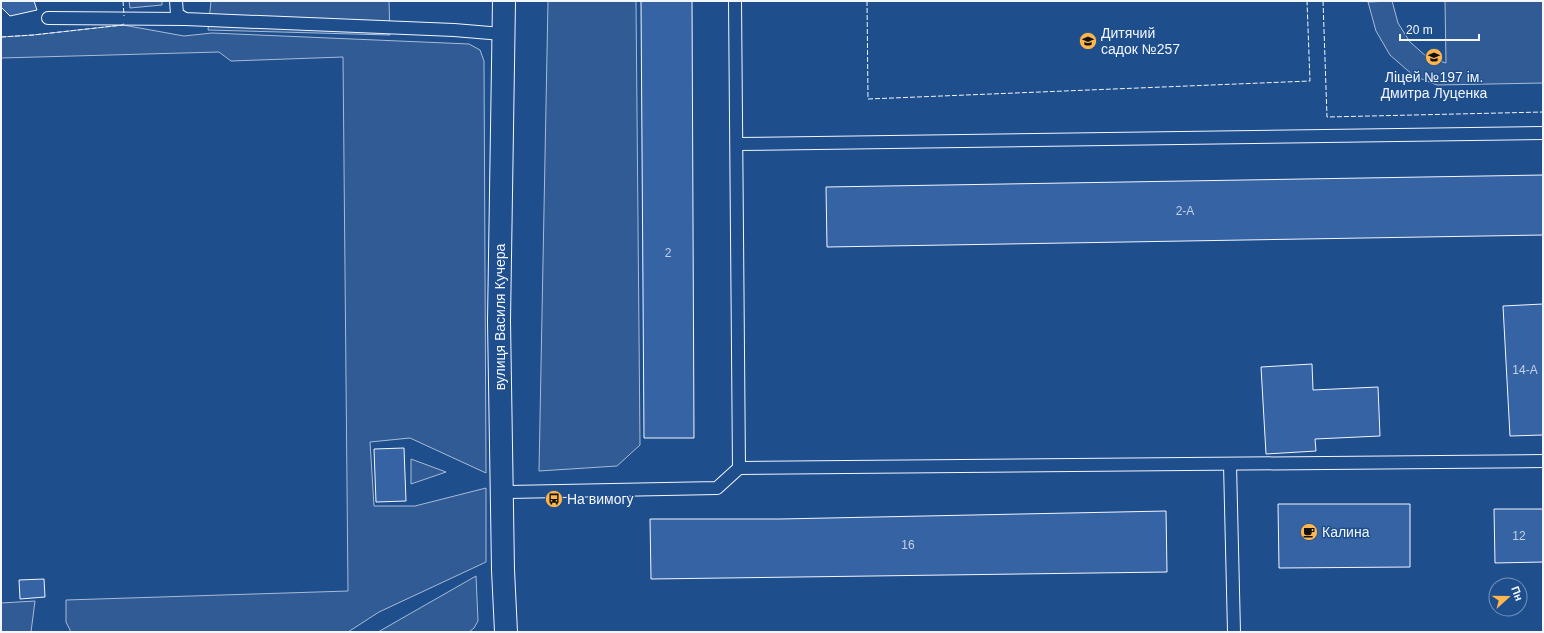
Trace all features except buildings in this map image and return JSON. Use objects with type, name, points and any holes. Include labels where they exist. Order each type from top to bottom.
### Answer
[{"type":"street","name":"вулиця Василя Кучера","points":[[504,1],[502,34],[499,321],[506,632]]},
{"type":"lane","points":[[176,1],[177,14],[185,19]]},
{"type":"lane","points":[[735,1],[738,468]]},
{"type":"lane","points":[[48,18],[185,19],[454,30],[502,34]]},
{"type":"lane","points":[[737,144],[1543,133]]},
{"type":"lane","points":[[502,492],[718,488],[738,468],[1543,461]]},
{"type":"lane","points":[[1230,464],[1234,632]]},
{"type":"shaded area","points":[[129,1],[162,1],[162,5],[130,8]]},
{"type":"shaded area","points":[[211,1],[389,1],[390,35],[208,30]]},
{"type":"shaded area","points":[[548,1],[636,1],[640,445],[617,466],[539,471]]},
{"type":"shaded area","points":[[1392,1],[1398,23],[1410,42],[1427,57],[1446,63],[1445,1],[1543,1],[1543,83],[1437,85],[1414,76],[1390,55],[1376,31],[1368,2]]},
{"type":"shaded area","points":[[123,25],[184,36],[212,33],[469,44],[480,50],[484,61],[486,473],[410,438],[370,442],[374,506],[415,506],[486,488],[486,562],[379,612],[348,632],[71,632],[66,622],[66,600],[348,591],[343,57],[231,61],[219,52],[1,58],[1,37]]},
{"type":"shaded area","points":[[411,459],[446,472],[411,484]]},
{"type":"shaded area","points":[[476,576],[478,621],[474,628],[469,632],[378,632]]},
{"type":"shaded area","points":[[35,601],[31,632],[1,632],[1,603]]},
{"type":"fence","points":[[123,1],[124,16]]},
{"type":"fence","points":[[867,1],[868,99],[1310,81],[1307,1]]},
{"type":"fence","points":[[1323,1],[1327,117],[1543,112]]},
{"type":"fence","points":[[1,37],[123,25],[124,22]]},
{"type":"place","name":"Дитячий садок №257","points":[[1088,41]]},
{"type":"place","name":"Ліцей №197 ім. Дмитра Луценка","points":[[1434,57]]},
{"type":"place","name":"На вимогу","points":[[554,499]]},
{"type":"place","name":"Калина","points":[[1309,532]]}]
